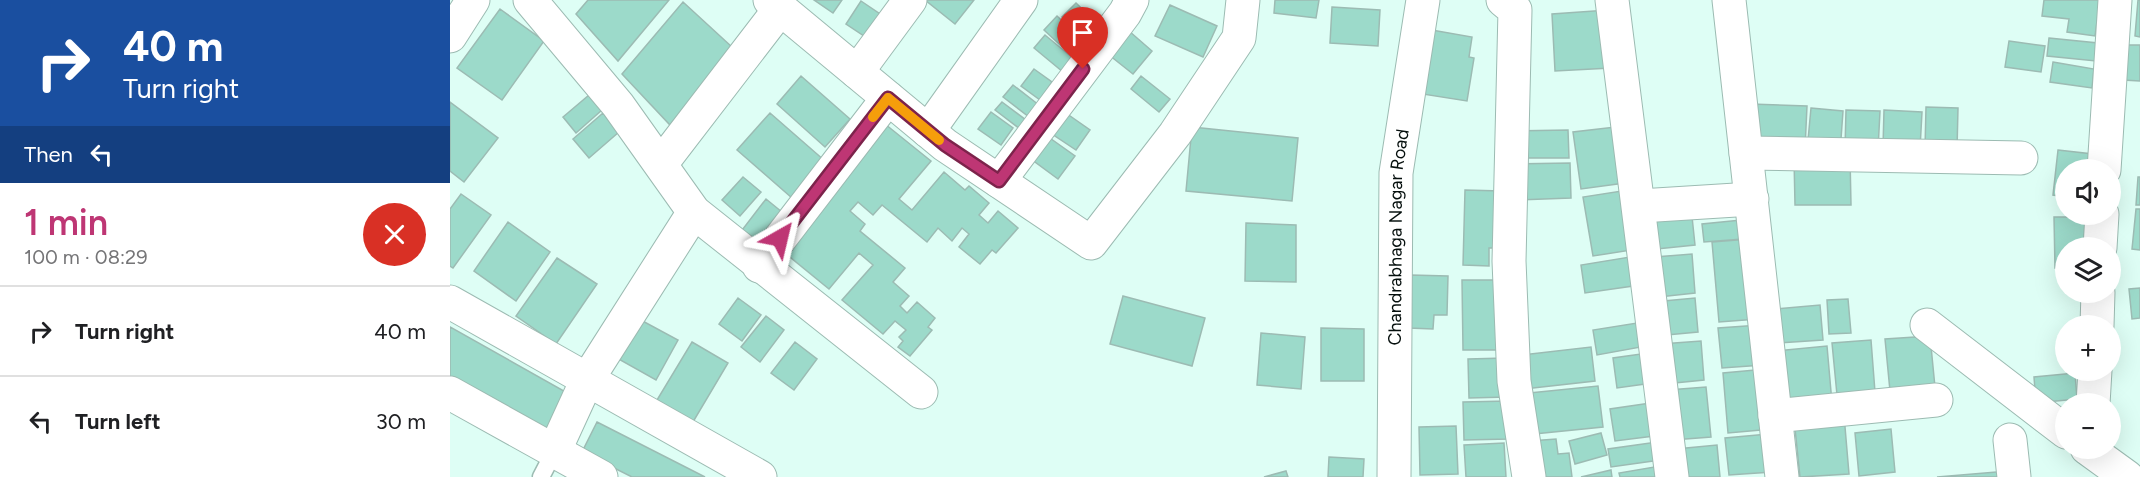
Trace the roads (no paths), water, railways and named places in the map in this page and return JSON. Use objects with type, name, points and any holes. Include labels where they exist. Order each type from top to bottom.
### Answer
[{"type":"street","points":[[450,36],[473,0]]},
{"type":"street","points":[[530,0],[618,105],[694,212],[759,266],[921,392]]},
{"type":"street","points":[[857,72],[910,0]]},
{"type":"street","points":[[928,131],[1021,0]]},
{"type":"street","points":[[661,164],[779,3],[928,131],[1091,243],[1175,134],[1239,38],[1243,0]]},
{"type":"street","name":"Chandrabhaga Nagar Road","points":[[1394,477],[1396,173],[1423,0]]},
{"type":"street","points":[[1503,0],[1515,10],[1509,272],[1514,381],[1529,477]]},
{"type":"street","points":[[1612,0],[1640,206],[1672,477]]},
{"type":"street","points":[[1729,0],[1782,477]]},
{"type":"street","points":[[2105,159],[2115,0]]},
{"type":"street","points":[[999,181],[1121,4]]},
{"type":"street","points":[[759,266],[888,98]]},
{"type":"street","points":[[1746,153],[2021,158]]},
{"type":"street","points":[[1640,206],[1752,199]]},
{"type":"street","points":[[548,465],[587,380],[694,212]]},
{"type":"street","points":[[450,302],[760,477]]},
{"type":"street","points":[[1927,325],[2055,424]]},
{"type":"street","points":[[450,393],[548,465],[601,477]]},
{"type":"street","points":[[1775,416],[1936,400]]},
{"type":"street","points":[[2010,440],[2014,477]]},
{"type":"street","points":[[2096,459],[2127,477]]}]
